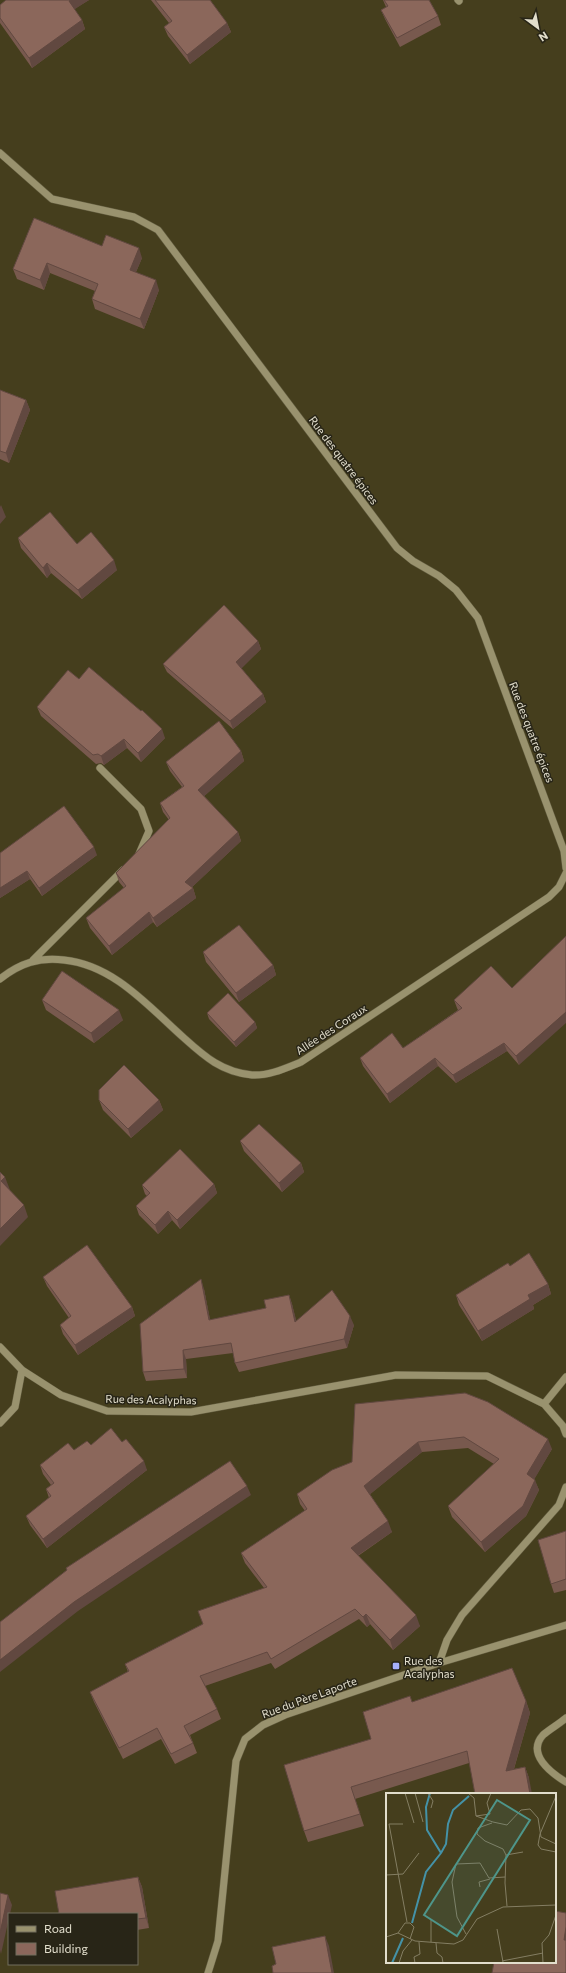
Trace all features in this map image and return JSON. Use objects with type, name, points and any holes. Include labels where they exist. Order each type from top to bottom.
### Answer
[{"type":"street","name":"Rue des quatre épices","points":[[0,153],[52,199],[134,217],[158,230],[397,548],[413,561],[439,576],[456,590],[478,618],[564,851],[566,868]]},
{"type":"street","name":"Allée des Coraux","points":[[0,979],[33,960],[141,852],[149,831],[141,810],[100,768]]},
{"type":"street","name":"Allée des Coraux","points":[[33,960],[52,958],[72,960],[102,970],[129,988],[210,1061],[231,1070],[253,1075],[279,1071],[301,1062],[549,896],[559,887],[566,873]]},
{"type":"street","name":"Rue des Acalyphas","points":[[0,1347],[22,1370],[60,1395],[107,1411],[191,1412],[396,1375],[487,1376],[544,1404],[563,1426],[566,1434]]},
{"type":"street","points":[[0,1424],[15,1407],[22,1370]]},
{"type":"street","points":[[544,1404],[566,1377]]},
{"type":"street","points":[[439,1662],[447,1640],[462,1616],[558,1505],[566,1487]]},
{"type":"street","name":"Rue du Père Laporte","points":[[208,1973],[218,1941],[236,1761],[245,1739],[263,1725],[285,1716],[439,1662],[566,1625]]},
{"type":"street","points":[[566,1718],[542,1736],[538,1746],[538,1754],[548,1769],[566,1782]]},
{"type":"building","points":[[6,0],[71,0],[69,1],[82,20],[29,58],[0,18],[0,5]]},
{"type":"building","points":[[155,0],[210,0],[227,23],[187,55],[164,27],[172,21]]},
{"type":"building","points":[[384,0],[429,0],[438,16],[397,38],[381,10],[388,6]]},
{"type":"building","points":[[34,218],[102,246],[106,235],[139,248],[130,270],[156,280],[140,319],[92,299],[98,284],[47,263],[40,280],[13,269]]},
{"type":"building","points":[[0,390],[26,400],[6,453],[0,451]]},
{"type":"building","points":[[50,512],[77,544],[91,532],[114,560],[78,590],[47,563],[43,568],[18,538]]},
{"type":"building","points":[[224,605],[258,641],[236,662],[263,694],[230,721],[163,664]]},
{"type":"building","points":[[89,667],[141,711],[142,710],[162,729],[138,753],[124,739],[101,756],[98,754],[93,755],[37,707],[68,670],[79,679]]},
{"type":"building","points":[[219,721],[241,751],[198,790],[238,832],[185,882],[193,888],[153,918],[149,912],[109,946],[86,918],[126,886],[116,873],[170,818],[160,803],[184,786],[166,762]]},
{"type":"building","points":[[64,806],[94,847],[39,888],[27,871],[0,888],[0,853]]},
{"type":"building","points":[[239,925],[273,965],[236,993],[203,952]]},
{"type":"building","points":[[566,936],[566,1012],[516,1056],[504,1043],[453,1075],[435,1058],[387,1094],[360,1058],[392,1033],[403,1048],[462,1008],[454,1000],[491,966],[512,988]]},
{"type":"building","points":[[62,971],[119,1010],[91,1033],[42,1000]]},
{"type":"building","points":[[228,993],[255,1022],[234,1042],[207,1013]]},
{"type":"building","points":[[124,1065],[159,1100],[128,1129],[99,1100],[99,1090]]},
{"type":"building","points":[[259,1124],[301,1163],[279,1183],[240,1141]]},
{"type":"building","points":[[180,1149],[214,1184],[177,1220],[168,1211],[155,1225],[136,1206],[150,1193],[142,1185]]},
{"type":"building","points":[[0,1172],[5,1177],[1,1181],[24,1205],[0,1229]]},
{"type":"building","points":[[87,1245],[132,1307],[75,1345],[60,1325],[71,1316],[43,1277]]},
{"type":"building","points":[[529,1253],[548,1284],[528,1295],[530,1299],[478,1331],[456,1295],[508,1263],[510,1266]]},
{"type":"building","points":[[201,1279],[209,1320],[266,1308],[264,1300],[289,1295],[295,1322],[332,1290],[350,1316],[344,1339],[235,1363],[231,1343],[183,1350],[184,1369],[143,1372],[140,1324]]},
{"type":"building","points":[[465,1393],[488,1402],[548,1439],[527,1474],[535,1480],[523,1506],[481,1542],[448,1506],[499,1459],[464,1437],[418,1442],[364,1486],[388,1521],[351,1548],[416,1615],[390,1640],[366,1614],[363,1617],[355,1609],[271,1659],[267,1652],[200,1676],[217,1709],[184,1726],[193,1743],[171,1754],[157,1728],[119,1748],[90,1692],[129,1671],[125,1664],[203,1624],[198,1611],[267,1587],[241,1553],[307,1509],[297,1494],[332,1470],[352,1462],[355,1404]]},
{"type":"building","points":[[111,1428],[122,1442],[126,1439],[144,1461],[43,1539],[26,1516],[51,1496],[46,1489],[54,1483],[40,1465],[68,1443],[74,1450],[87,1441],[91,1445]]},
{"type":"building","points":[[230,1461],[247,1486],[74,1602],[0,1660],[0,1622],[67,1570],[66,1568]]},
{"type":"building","points":[[566,1531],[566,1579],[551,1584],[538,1540]]},
{"type":"building","points":[[512,1668],[526,1701],[506,1771],[525,1767],[530,1793],[475,1793],[467,1751],[351,1787],[360,1814],[304,1831],[284,1765],[371,1739],[363,1712],[410,1696],[412,1702]]},
{"type":"building","points":[[138,1877],[146,1918],[138,1919],[138,1913],[59,1913],[55,1891]]},
{"type":"building","points":[[0,1893],[8,1895],[0,1933]]},
{"type":"building","points":[[556,1911],[566,1913],[564,1940],[566,1940],[566,1973],[492,1973],[494,1963],[556,1963]]},
{"type":"building","points":[[325,1936],[332,1973],[273,1973],[272,1966],[276,1964],[272,1947]]},
{"type":"place","name":"Rue des Acalyphas","points":[[396,1666]]}]
